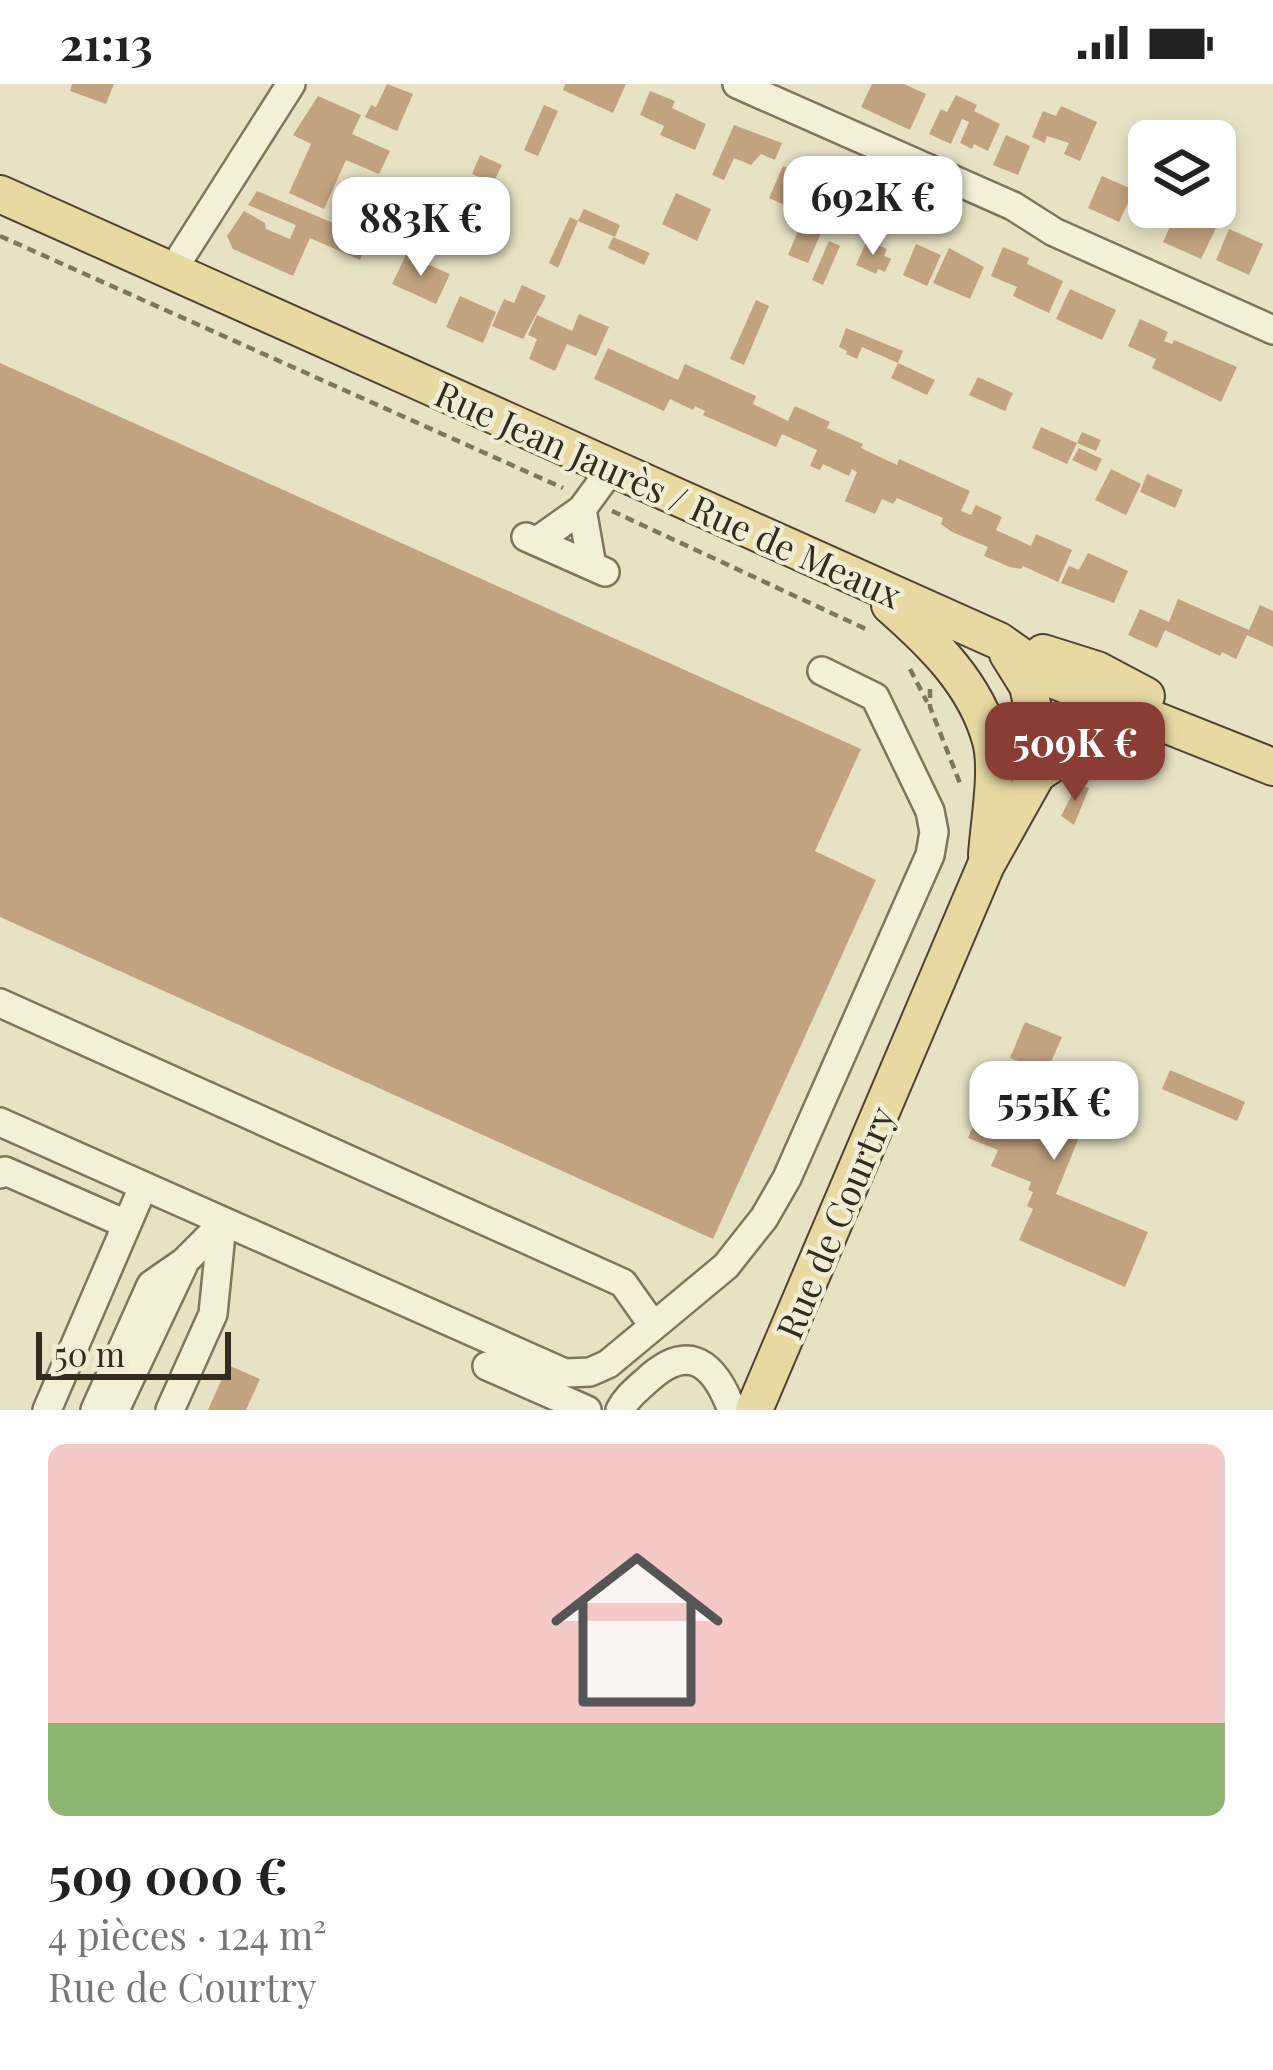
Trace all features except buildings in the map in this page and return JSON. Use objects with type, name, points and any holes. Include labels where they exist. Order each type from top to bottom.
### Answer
[{"type":"main road","name":"Rue Jean Jaurès / Rue de Meaux","points":[[0,194],[858,576],[999,641],[1054,680],[1096,698]]},
{"type":"main road","points":[[858,576],[928,638],[977,707],[992,744],[986,865]]},
{"type":"main road","points":[[999,641],[1097,670],[1152,710],[1273,767]]},
{"type":"main road","points":[[999,641],[1028,686],[1036,774]]},
{"type":"main road","points":[[992,744],[1034,713],[1096,698],[1152,710]]},
{"type":"main road","points":[[1036,774],[1077,747],[1152,710]]},
{"type":"main road","name":"Rue de Courtry","points":[[754,1410],[986,865],[1036,774]]},
{"type":"street","points":[[172,271],[291,84]]},
{"type":"street","points":[[737,84],[1013,206],[1054,232],[1273,330]]},
{"type":"street","points":[[586,503],[598,569],[530,538],[586,503],[612,468]]},
{"type":"street","points":[[0,1122],[565,1372],[590,1372],[608,1364],[726,1265],[764,1218],[787,1178],[930,854],[934,832],[930,811],[875,697],[822,671]]},
{"type":"street","points":[[0,1003],[623,1283],[652,1324]]},
{"type":"street","points":[[0,1174],[5,1171],[126,1225]]},
{"type":"street","points":[[46,1410],[143,1187]]},
{"type":"street","points":[[95,1410],[151,1285],[184,1262],[222,1224]]},
{"type":"street","points":[[170,1410],[213,1313],[222,1224]]},
{"type":"street","points":[[115,1410],[184,1262]]},
{"type":"street","points":[[132,1410],[184,1300],[184,1262]]},
{"type":"street","points":[[151,1410],[197,1306],[218,1279]]},
{"type":"street","points":[[620,1410],[661,1367],[681,1359],[708,1367],[730,1405],[741,1410]]},
{"type":"street","points":[[487,1366],[580,1409]]},
{"type":"path","points":[[0,236],[883,637]]},
{"type":"path","points":[[905,659],[930,707]]}]
